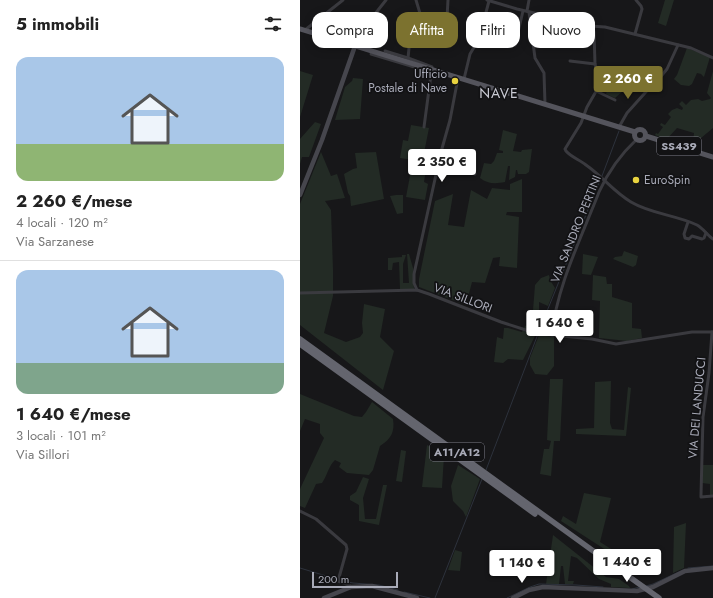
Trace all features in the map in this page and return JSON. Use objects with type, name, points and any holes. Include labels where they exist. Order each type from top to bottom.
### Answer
[{"type":"highway","name":"A11/A12","points":[[300,339],[652,598]]},
{"type":"highway","name":"A11/A12","points":[[300,344],[613,568],[659,598]]},
{"type":"main road","points":[[302,30],[312,33]]},
{"type":"main road","points":[[300,194],[322,140],[354,48]]},
{"type":"main road","points":[[361,48],[432,71],[458,77],[635,132],[641,129],[645,132],[646,136],[642,140],[637,139],[635,132]]},
{"type":"main road","name":"SS439","points":[[646,136],[713,157]]},
{"type":"main road","points":[[513,598],[534,588],[544,587],[637,591],[653,587],[685,571],[713,568]]},
{"type":"main road","points":[[324,598],[351,587],[372,586],[417,598]]},
{"type":"street","points":[[302,30],[343,0]]},
{"type":"street","points":[[377,12],[386,0]]},
{"type":"street","points":[[416,0],[420,12]]},
{"type":"street","points":[[447,12],[448,0]]},
{"type":"street","points":[[520,28],[529,0]]},
{"type":"street","points":[[635,34],[642,9],[636,0]]},
{"type":"street","points":[[485,12],[488,1],[530,12]]},
{"type":"street","points":[[526,11],[535,58],[544,73],[545,104]]},
{"type":"street","points":[[595,26],[605,27],[678,45],[713,58]]},
{"type":"street","points":[[619,127],[627,113],[667,69],[678,45]]},
{"type":"street","points":[[408,58],[409,48]]},
{"type":"street","points":[[464,79],[470,54],[474,48]]},
{"type":"street","points":[[594,48],[595,64],[599,82],[584,116],[565,151],[585,163],[604,181],[631,202],[650,210],[688,222],[703,229],[713,239]]},
{"type":"street","points":[[386,51],[431,66],[432,71],[424,127]]},
{"type":"street","points":[[371,54],[432,71]]},
{"type":"street","points":[[570,61],[595,64]]},
{"type":"street","points":[[417,290],[414,283],[414,274],[441,152],[450,120],[458,77]]},
{"type":"street","points":[[596,91],[615,100]]},
{"type":"street","name":"VIA SANDRO PERTINI","points":[[552,335],[555,308],[565,278],[604,181],[628,148],[637,139]]},
{"type":"street","points":[[441,152],[457,160],[475,174]]},
{"type":"street","points":[[688,222],[684,234],[685,238],[689,239],[692,236],[702,239],[706,233]]},
{"type":"street","name":"VIA SILLORI","points":[[300,293],[417,290],[500,322],[529,331],[592,339],[616,344],[692,332],[712,332]]},
{"type":"street","name":"VIA DEI LANDUCCI","points":[[712,332],[703,417],[700,495],[701,497],[713,496]]},
{"type":"street","points":[[300,511],[316,519],[346,545],[347,549],[338,580],[351,587]]},
{"type":"shaded area","points":[[665,0],[674,0],[666,26],[658,23]]},
{"type":"shaded area","points":[[687,48],[710,57],[704,77],[697,73],[692,84],[689,86],[681,85],[674,79],[677,75]]},
{"type":"shaded area","points":[[625,67],[629,67],[623,91],[615,98],[606,94],[608,87],[610,88],[615,76],[613,74],[609,76],[611,68],[618,70],[618,74],[625,71]]},
{"type":"shaded area","points":[[300,71],[313,75],[300,117]]},
{"type":"shaded area","points":[[713,71],[713,128],[695,143],[693,143],[694,133],[677,128],[666,140],[655,135],[656,133],[658,134],[663,127],[660,125],[661,123],[665,125],[671,117],[668,114],[672,110],[677,108],[682,110],[683,108],[679,104],[682,101],[686,105],[691,100],[698,99],[702,101],[711,98],[707,93]]},
{"type":"shaded area","points":[[353,78],[363,79],[360,119],[335,120],[345,87],[352,81]]},
{"type":"shaded area","points":[[315,122],[321,124],[309,157],[302,157],[300,164],[300,139]]},
{"type":"shaded area","points":[[411,125],[429,128],[424,153],[414,152],[413,160],[400,158],[403,140],[408,141]]},
{"type":"shaded area","points":[[503,130],[517,134],[513,151],[521,152],[522,150],[532,149],[529,172],[526,174],[518,174],[516,170],[515,177],[509,180],[510,166],[508,166],[505,182],[495,183],[483,180],[480,178],[484,163],[491,164],[497,153],[503,153],[503,151],[499,150]]},
{"type":"shaded area","points":[[321,152],[331,176],[337,174],[345,198],[325,201],[331,210],[333,296],[324,333],[346,342],[360,337],[363,333],[362,323],[364,304],[385,309],[380,337],[394,351],[383,390],[300,325],[300,204]]},
{"type":"shaded area","points":[[376,152],[384,199],[351,206],[344,174],[357,168],[355,153]]},
{"type":"shaded area","points":[[413,160],[427,163],[424,182],[428,184],[425,200],[406,197]]},
{"type":"shaded area","points":[[522,179],[522,212],[507,212],[506,215],[519,217],[517,268],[499,266],[500,257],[493,258],[485,283],[472,282],[466,305],[419,287],[419,279],[435,201],[453,194],[448,225],[464,227],[471,190],[487,199],[492,188],[510,190],[510,184]]},
{"type":"shaded area","points":[[403,195],[403,213],[397,214],[390,196]]},
{"type":"shaded area","points":[[624,251],[638,256],[636,265],[633,267],[613,259],[615,257],[622,256]]},
{"type":"shaded area","points":[[407,254],[409,254],[413,268],[414,289],[400,289],[399,262],[393,263],[392,270],[388,270],[388,258],[402,257],[402,255],[406,255],[403,264],[403,283],[409,283]]},
{"type":"shaded area","points":[[583,254],[598,257],[591,275],[582,274]]},
{"type":"shaded area","points":[[549,275],[555,288],[548,306],[539,302],[539,328],[523,360],[508,359],[503,363],[494,362],[497,337],[503,339],[504,328],[522,332],[525,326],[532,323],[535,285],[541,278]]},
{"type":"shaded area","points":[[593,275],[606,277],[607,284],[612,284],[612,297],[632,303],[632,328],[641,329],[642,338],[627,341],[599,338],[600,301],[592,300]]},
{"type":"shaded area","points":[[539,335],[554,337],[554,366],[547,375],[535,374],[530,365],[530,358]]},
{"type":"shaded area","points":[[550,379],[563,379],[560,441],[554,441],[551,476],[540,474],[544,449],[549,449],[551,441],[547,440]]},
{"type":"shaded area","points":[[611,381],[610,423],[612,429],[624,430],[628,387],[631,388],[626,436],[576,434],[576,429],[594,428],[595,382]]},
{"type":"shaded area","points":[[300,394],[354,416],[362,417],[372,402],[393,419],[393,431],[387,441],[380,446],[373,470],[369,475],[347,473],[339,467],[341,463],[335,460],[322,483],[316,484],[305,508],[300,506],[300,489],[324,438],[320,433],[320,424],[305,419],[300,431]]},
{"type":"shaded area","points":[[427,445],[444,456],[442,488],[422,487]]},
{"type":"shaded area","points":[[401,450],[406,451],[402,482],[396,481]]},
{"type":"shaded area","points":[[458,465],[480,479],[466,517],[463,511],[453,501],[451,486]]},
{"type":"shaded area","points":[[703,465],[713,465],[713,495],[710,496],[710,484],[702,483]]},
{"type":"shaded area","points":[[363,477],[369,479],[363,498],[365,519],[376,519],[383,485],[387,485],[379,525],[359,521],[359,505],[350,500],[350,496],[356,492]]},
{"type":"shaded area","points":[[584,493],[611,498],[600,542],[627,559],[626,563],[561,521],[563,516],[576,524]]},
{"type":"shaded area","points":[[686,523],[684,568],[673,573],[674,527]]},
{"type":"shaded area","points":[[553,535],[606,577],[619,579],[630,588],[611,587],[611,584],[599,579],[577,558],[571,556],[568,581],[574,581],[573,584],[565,584],[563,566],[561,566],[559,584],[546,584]]},
{"type":"shaded area","points":[[455,550],[462,552],[460,571],[448,570]]},
{"type":"waterway","points":[[602,176],[619,131]]},
{"type":"waterway","points":[[539,331],[600,180]]},
{"type":"waterway","points":[[486,470],[538,334]]},
{"type":"waterway","points":[[435,598],[482,479]]},
{"type":"waterway","points":[[688,568],[713,566]]},
{"type":"waterway","points":[[300,568],[336,579]]},
{"type":"waterway","points":[[646,586],[683,570]]},
{"type":"waterway","points":[[343,581],[379,585],[398,590]]},
{"type":"waterway","points":[[507,598],[539,584],[603,587]]},
{"type":"waterway","points":[[632,589],[640,587]]},
{"type":"waterway","points":[[404,592],[430,598]]},
{"type":"place","name":"Ufficio Postale di Nave","points":[[455,81]]},
{"type":"place","name":"EuroSpin","points":[[636,180]]},
{"type":"district","name":"NAVE","points":[[499,93]]}]
